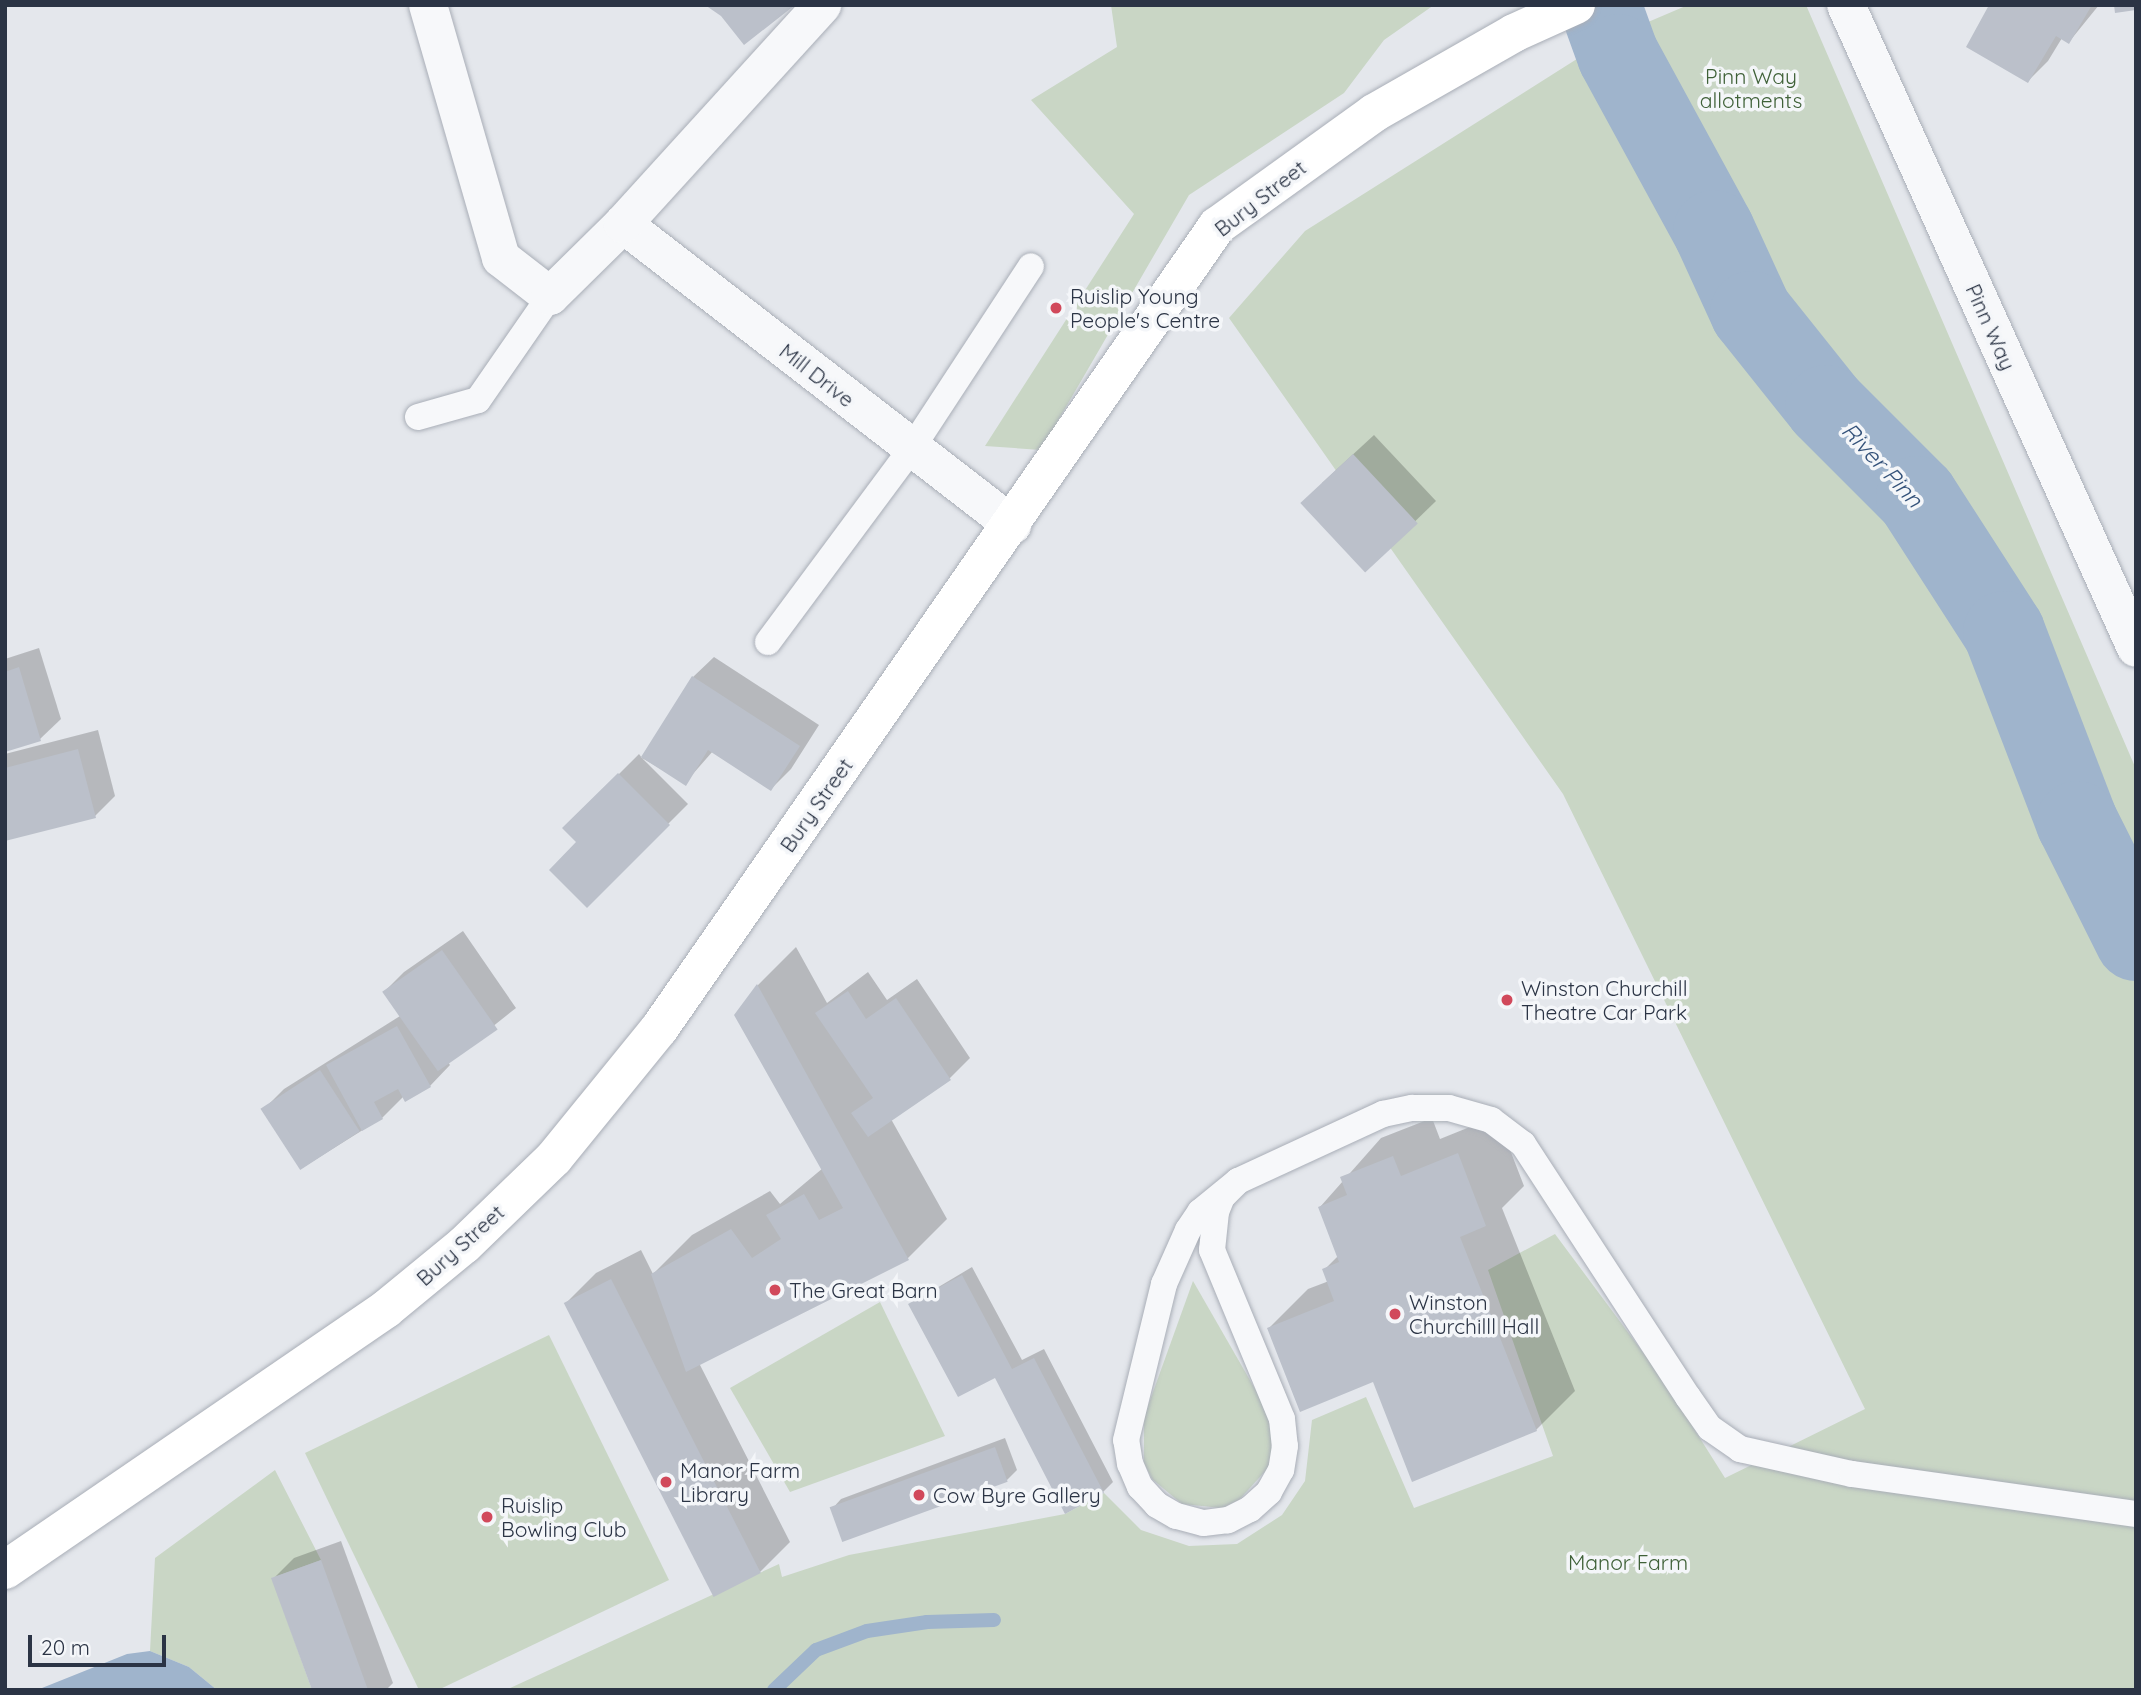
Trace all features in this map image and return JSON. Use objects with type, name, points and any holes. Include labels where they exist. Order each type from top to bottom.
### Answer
[{"type":"main road","name":"Bury Street","points":[[5,1570],[386,1309],[464,1245],[554,1158],[659,1029],[1012,525],[1217,226],[1374,113],[1526,28],[1576,5]]},
{"type":"street","points":[[428,5],[501,258],[550,296],[623,224],[822,5]]},
{"type":"street","name":"Pinn Way","points":[[1846,5],[2136,648]]},
{"type":"street","name":"Mill Drive","points":[[623,224],[1012,525]]},
{"type":"lane","points":[[768,642],[912,448],[1031,266]]},
{"type":"lane","points":[[418,417],[478,400],[550,296]]},
{"type":"lane","points":[[1238,1181],[1222,1197],[1216,1212],[1212,1250],[1282,1419],[1285,1446],[1281,1470],[1259,1501],[1228,1520],[1203,1523],[1157,1505],[1140,1487],[1130,1464],[1126,1440],[1164,1284],[1176,1253],[1200,1212],[1238,1181],[1383,1114],[1412,1108],[1449,1108],[1491,1121],[1533,1154],[1688,1397],[1710,1428],[1740,1449],[1852,1474],[2136,1514]]},
{"type":"green space","points":[[1111,5],[1434,5],[1384,40],[1344,93],[1189,195],[1041,450],[985,446],[1134,214],[1031,100],[1117,47]]},
{"type":"green space","name":"Pinn Way allotments","points":[[1688,5],[1806,5],[2136,769],[2136,899],[2094,816],[2022,625],[1934,490],[1843,399],[1768,305],[1732,225],[1635,48],[1627,31]]},
{"type":"green space","name":"Manor Farm","points":[[1610,38],[1714,231],[1751,312],[1826,406],[1917,497],[2004,632],[2077,822],[2136,940],[2136,1690],[506,1690],[779,1564],[782,1577],[849,1555],[1065,1514],[1104,1493],[1141,1530],[1189,1546],[1237,1544],[1282,1515],[1305,1481],[1312,1420],[1366,1397],[1414,1508],[1553,1456],[1488,1270],[1555,1234],[1662,1378],[1725,1478],[1865,1409],[1563,794],[1229,318],[1305,231]]},
{"type":"green space","points":[[1193,1281],[1270,1415],[1273,1450],[1268,1468],[1239,1500],[1222,1508],[1182,1504],[1152,1479],[1144,1463],[1144,1417]]},
{"type":"green space","points":[[880,1302],[945,1436],[790,1492],[730,1388]]},
{"type":"green space","name":"Ruislip Bowling Club","points":[[549,1335],[669,1580],[438,1690],[419,1690],[305,1453]]},
{"type":"green space","points":[[275,1470],[321,1560],[272,1578],[312,1690],[217,1690],[189,1667],[150,1651],[155,1558]]},
{"type":"water","points":[[150,1651],[189,1667],[217,1690],[37,1690],[127,1654]]},
{"type":"building","points":[[705,5],[795,5],[744,45],[721,16]]},
{"type":"building","points":[[1989,5],[2092,5],[2069,44],[2056,36],[2028,83],[1966,47]]},
{"type":"building","points":[[2114,5],[2136,5],[2136,10],[2115,13]]},
{"type":"building","points":[[1353,454],[1418,523],[1365,573],[1300,503]]},
{"type":"building","points":[[19,667],[41,741],[5,752],[5,672]]},
{"type":"building","points":[[692,676],[800,746],[771,791],[708,750],[686,786],[641,757]]},
{"type":"building","points":[[78,749],[96,818],[5,841],[5,768]]},
{"type":"building","points":[[618,773],[670,825],[587,908],[549,870],[576,842],[562,828]]},
{"type":"building","points":[[442,950],[498,1029],[438,1071],[382,992]]},
{"type":"building","points":[[757,984],[909,1260],[686,1372],[651,1274],[731,1229],[752,1258],[781,1239],[766,1215],[804,1194],[819,1220],[843,1208],[734,1015]]},
{"type":"building","points":[[848,991],[866,1019],[896,998],[951,1080],[868,1137],[851,1113],[873,1098],[815,1013]]},
{"type":"building","points":[[397,1026],[431,1087],[405,1102],[398,1089],[374,1102],[383,1119],[362,1131],[326,1065]]},
{"type":"building","points":[[320,1070],[360,1131],[300,1170],[260,1109]]},
{"type":"building","name":"Winston Churchilll Hall","points":[[1458,1153],[1486,1226],[1460,1237],[1537,1431],[1412,1482],[1373,1382],[1300,1412],[1267,1328],[1334,1301],[1322,1269],[1339,1262],[1318,1207],[1347,1195],[1340,1177],[1393,1156],[1401,1176]]},
{"type":"building","points":[[962,1275],[1012,1369],[1034,1358],[1104,1493],[1065,1514],[995,1378],[958,1397],[908,1304]]},
{"type":"building","points":[[611,1279],[761,1573],[714,1597],[564,1303]]},
{"type":"building","name":"Cow Byre Gallery","points":[[995,1447],[1008,1482],[842,1542],[830,1507]]},
{"type":"building","points":[[321,1560],[368,1690],[312,1690],[271,1578]]},
{"type":"waterway","name":"River Pinn","points":[[1600,5],[1618,55],[1714,231],[1751,312],[1826,406],[1917,497],[2004,632],[2077,822],[2136,940]]},
{"type":"waterway","points":[[774,1690],[816,1650],[867,1631],[927,1622],[994,1620]]},
{"type":"place","name":"Ruislip Young People's Centre","points":[[1056,308]]},
{"type":"place","name":"Winston Churchill Theatre Car Park","points":[[1507,1000]]},
{"type":"place","name":"The Great Barn","points":[[775,1290]]},
{"type":"place","name":"Winston Churchilll Hall","points":[[1395,1314]]},
{"type":"place","name":"Manor Farm Library","points":[[666,1482]]},
{"type":"place","name":"Cow Byre Gallery","points":[[919,1495]]},
{"type":"place","name":"Ruislip Bowling Club","points":[[487,1517]]}]
